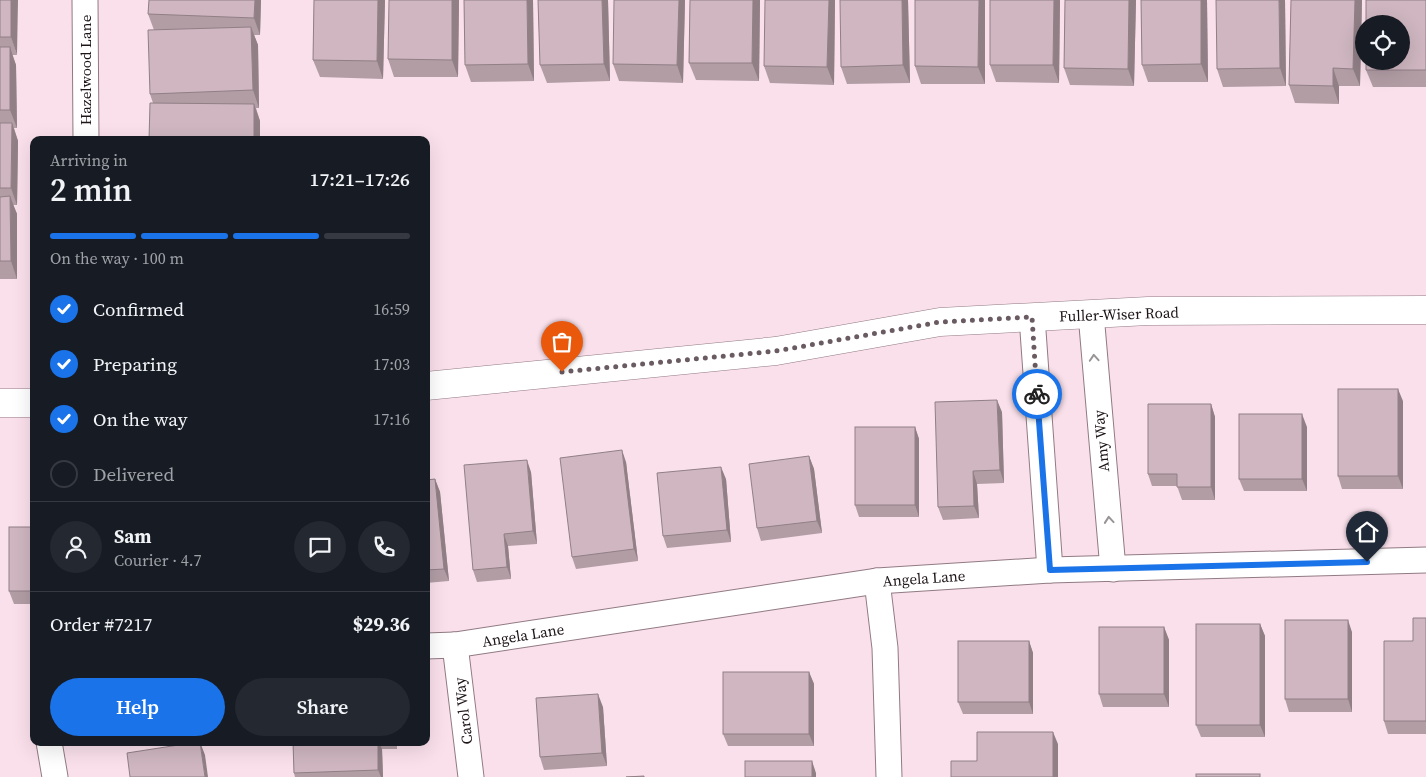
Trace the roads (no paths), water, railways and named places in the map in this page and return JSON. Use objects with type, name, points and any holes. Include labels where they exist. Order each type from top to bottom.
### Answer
[{"type":"street","name":"Hazelwood Lane","points":[[85,0],[86,136]]},
{"type":"street","name":"Fuller-Wiser Road","points":[[430,386],[776,351],[940,322],[1148,311],[1426,310]]},
{"type":"street","name":"Amy Way","points":[[1091,314],[1113,568]]},
{"type":"street","points":[[1032,317],[1050,570]]},
{"type":"street","points":[[0,403],[30,403]]},
{"type":"street","name":"Angela Lane","points":[[430,646],[455,645],[877,581],[1050,570],[1426,560]]},
{"type":"street","points":[[877,581],[885,648],[889,777]]},
{"type":"street","name":"Carol Way","points":[[455,645],[471,777]]},
{"type":"street","points":[[50,746],[55,777]]}]
